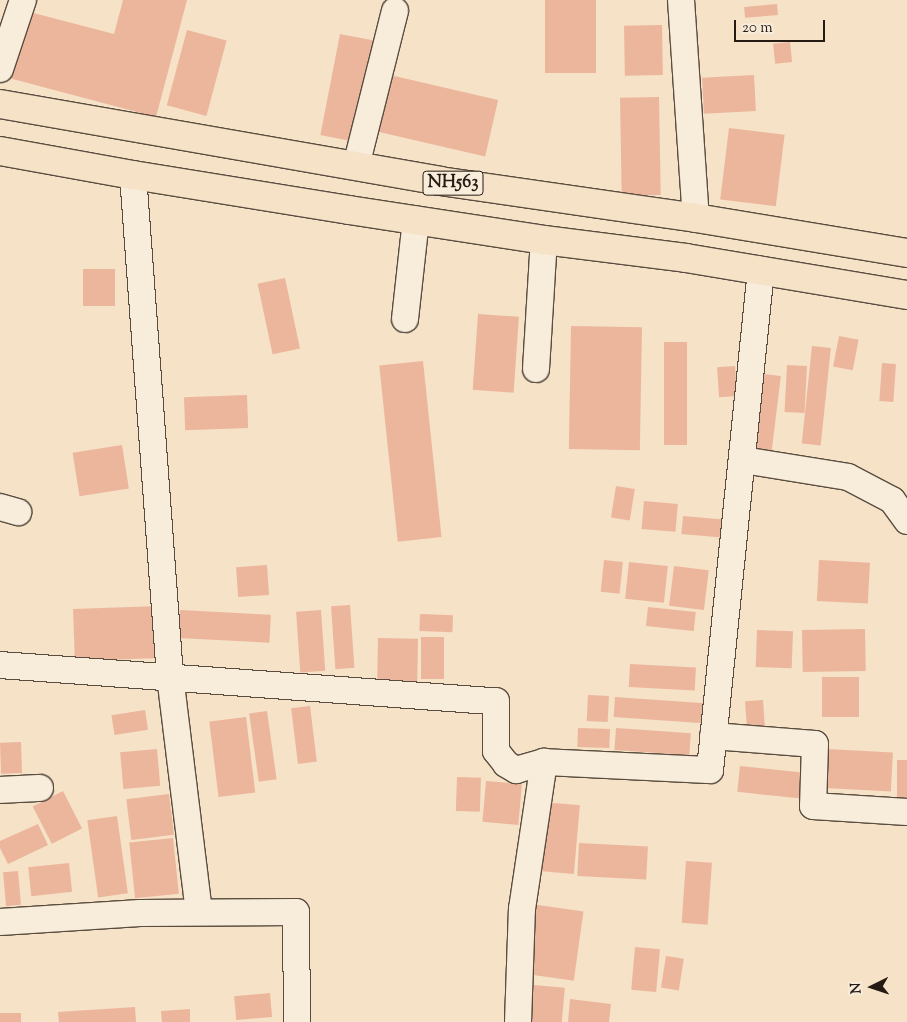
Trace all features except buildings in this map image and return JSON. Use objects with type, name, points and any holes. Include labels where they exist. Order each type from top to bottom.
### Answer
[{"type":"highway","name":"NH563","points":[[0,104],[440,182],[696,218],[907,253]]},
{"type":"highway","name":"NH563","points":[[0,151],[133,175],[416,220],[761,270],[907,295]]},
{"type":"street","points":[[0,69],[23,0]]},
{"type":"street","points":[[681,0],[696,218]]},
{"type":"street","points":[[356,166],[396,11]]},
{"type":"street","points":[[133,175],[170,676],[199,911]]},
{"type":"street","points":[[405,319],[416,220]]},
{"type":"street","points":[[536,369],[544,240]]},
{"type":"street","points":[[0,665],[496,701],[496,751],[501,758],[516,770],[544,762],[710,770],[761,270]]},
{"type":"street","points":[[743,460],[848,476],[892,500],[907,521]]},
{"type":"street","points":[[713,736],[815,744],[814,806],[907,812]]},
{"type":"street","points":[[518,1022],[522,909],[544,762]]},
{"type":"street","points":[[0,790],[40,788]]},
{"type":"street","points":[[0,922],[199,911],[296,912],[297,1022]]}]
